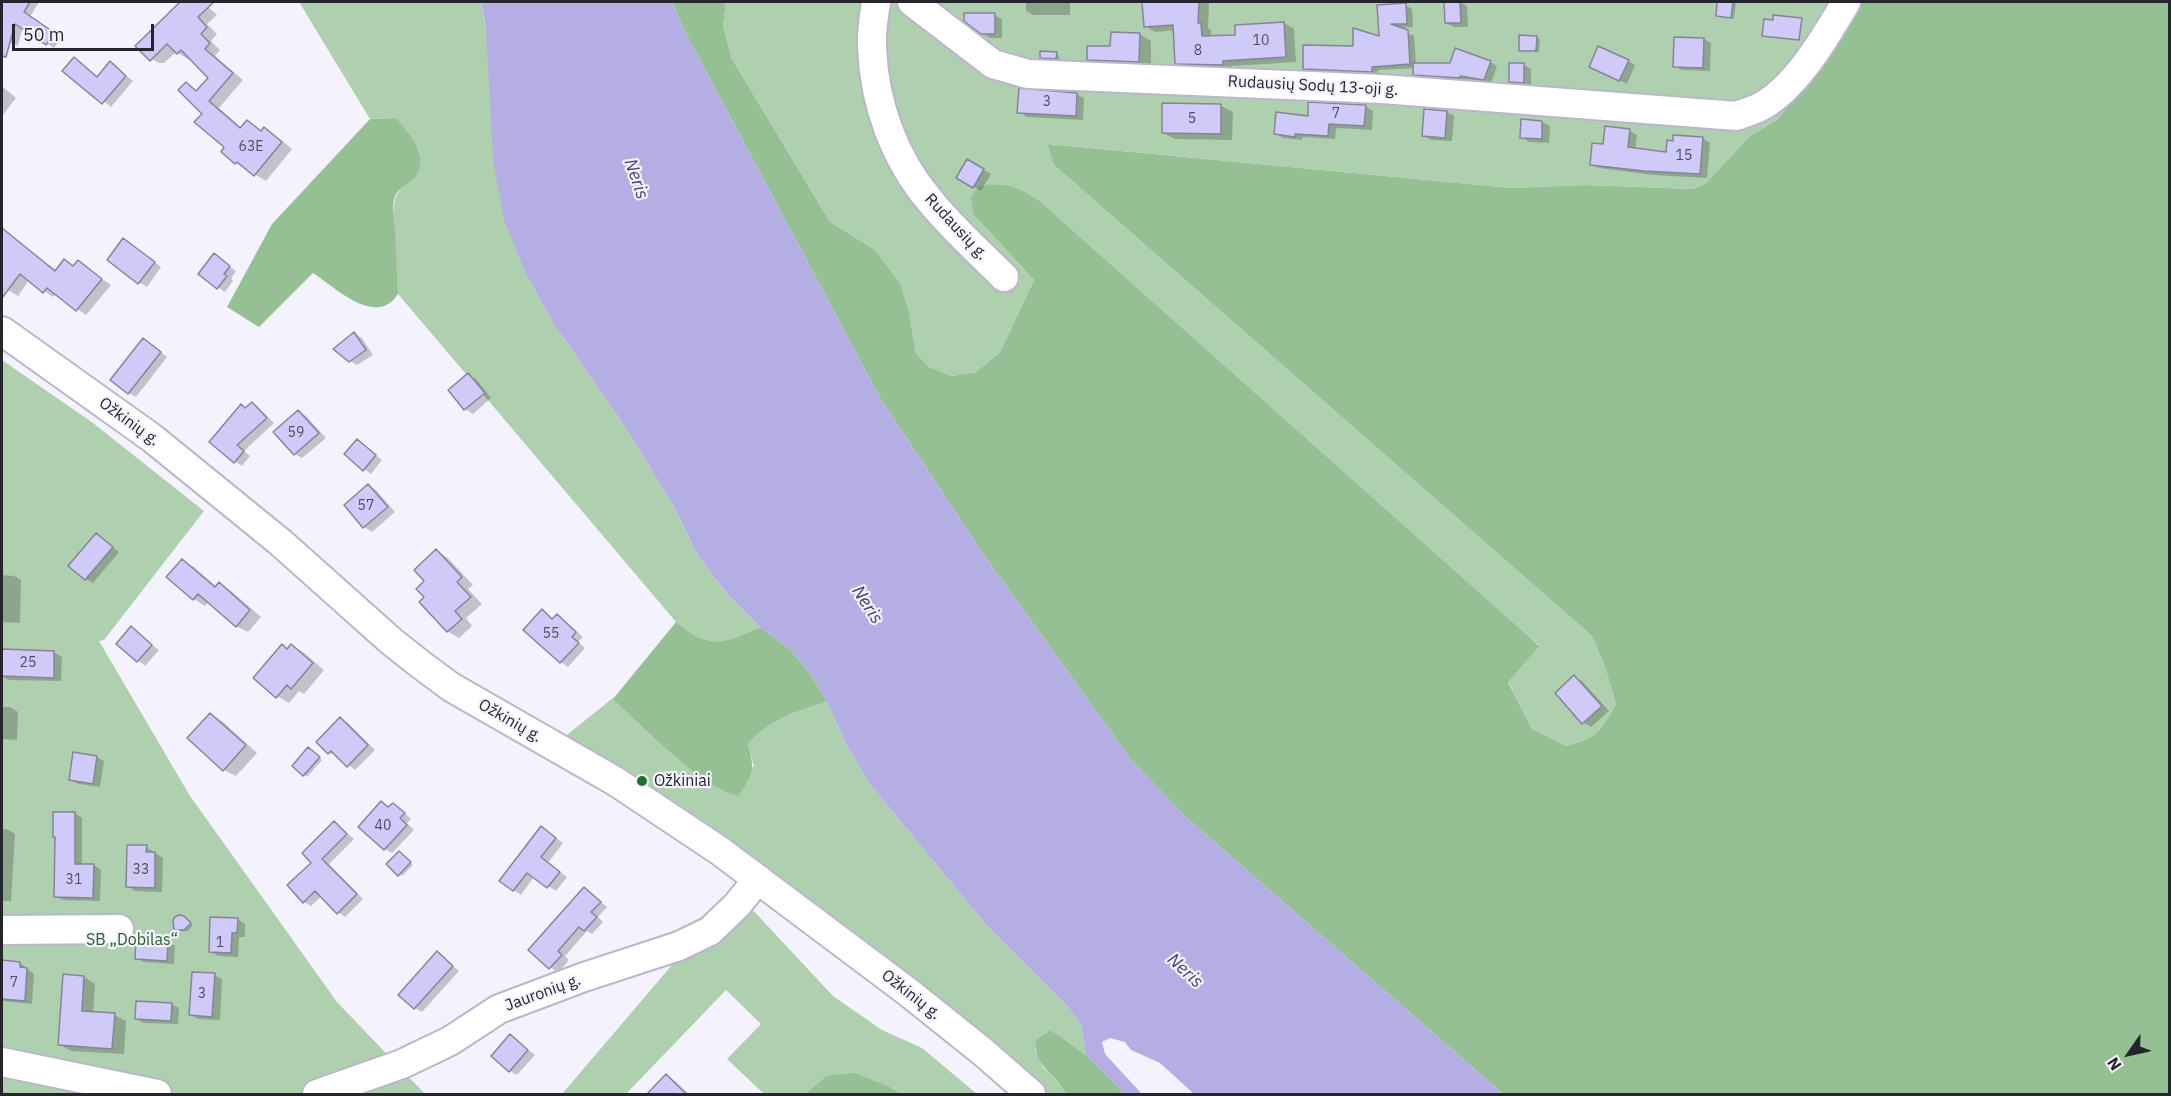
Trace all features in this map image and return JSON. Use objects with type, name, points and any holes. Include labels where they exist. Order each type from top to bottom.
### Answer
[{"type":"street","name":"Rudausių g.","points":[[876,2],[872,47],[875,82],[889,134],[905,165],[930,202],[1004,278]]},
{"type":"street","name":"Rudausių Sodų 13-oji g.","points":[[912,2],[993,64],[1028,74],[1382,89],[1737,116],[1760,107],[1782,92],[1820,46],[1846,2]]},
{"type":"street","name":"Ožkinių g.","points":[[2,332],[152,438],[280,542],[391,641],[451,687],[615,781],[758,879],[908,992],[983,1052],[1031,1095]]},
{"type":"street","name":"Jauronių g.","points":[[317,1095],[402,1064],[450,1041],[499,1009],[584,977],[679,946],[710,931],[737,905],[758,879]]},
{"type":"street","points":[[2,930],[119,929]]},
{"type":"street","points":[[2,1062],[157,1095]]},
{"type":"green space","points":[[299,2],[481,2],[526,274],[553,323],[626,428],[675,509],[698,556],[728,595],[760,627],[736,637],[717,641],[698,637],[676,622],[398,294],[393,214],[395,199],[402,186],[415,176],[396,118],[370,119]]},
{"type":"green space","points":[[672,2],[726,2],[723,26],[732,59],[830,222],[874,249],[900,284],[909,312],[916,353],[928,367],[951,376],[976,372],[1000,352],[1034,280],[974,215],[971,197],[979,186],[997,185],[1010,186],[1030,195],[1539,646],[1508,682],[1532,729],[1566,746],[1585,740],[1597,732],[1606,722],[1616,704],[1604,664],[1592,636],[1054,165],[1048,144],[1511,188],[1585,185],[1693,189],[1706,183],[1750,136],[1778,119],[1811,76],[1855,2],[2169,2],[2169,1094],[1503,1094],[1187,818],[1131,760],[986,558],[880,398],[683,28]]},
{"type":"green space","points":[[726,2],[1855,2],[1811,76],[1778,119],[1750,136],[1706,183],[1693,189],[1585,185],[1511,188],[1049,144],[1054,165],[1592,636],[1604,664],[1616,704],[1601,728],[1585,740],[1566,746],[1532,729],[1508,681],[1539,645],[974,215],[1034,280],[1000,352],[976,372],[951,376],[928,368],[916,353],[909,312],[874,249],[830,222],[732,59],[723,26]]},
{"type":"green space","points":[[396,118],[416,145],[420,160],[420,168],[416,176],[401,189],[394,200],[398,294],[389,303],[379,307],[368,306],[344,295],[313,273],[259,327],[227,307],[272,224],[370,119]]},
{"type":"green space","name":"SB „Dobilas“","points":[[2,360],[93,423],[204,511],[104,640],[99,641],[190,796],[337,1002],[425,1094],[2,1094]]},
{"type":"green space","points":[[676,622],[698,637],[717,641],[736,637],[760,627],[790,649],[812,676],[827,702],[775,722],[748,744],[752,771],[738,796],[722,790],[689,768],[613,699]]},
{"type":"green space","points":[[613,698],[680,761],[754,767],[748,744],[757,735],[784,717],[827,702],[847,746],[869,783],[987,926],[1068,1007],[1081,1025],[1086,1055],[1051,1030],[1035,1050],[1043,1067],[1062,1086],[1066,1094],[1048,1094],[946,1009],[790,887],[666,797],[563,738]]},
{"type":"green space","points":[[735,891],[833,996],[882,1030],[922,1048],[977,1094],[902,1094],[890,1087],[826,1076],[805,1094],[764,1094],[727,1059],[761,1024],[726,990],[626,1094],[562,1094]]},
{"type":"green space","points":[[1051,1030],[1086,1055],[1125,1094],[1066,1094],[1041,1063],[1036,1049],[1036,1040]]},
{"type":"green space","points":[[854,1073],[902,1094],[805,1094],[826,1076]]},
{"type":"water","name":"Neris","points":[[481,2],[672,2],[683,28],[880,398],[986,558],[1131,760],[1187,818],[1503,1094],[1194,1094],[1160,1063],[1131,1050],[1125,1042],[1110,1038],[1102,1042],[1105,1054],[1142,1094],[1125,1094],[1086,1055],[1081,1025],[1068,1007],[987,926],[869,783],[847,746],[812,676],[790,649],[760,627],[728,595],[698,556],[675,509],[626,428],[553,323],[526,274],[504,220],[493,160],[486,30]]},
{"type":"building","points":[[2,2],[30,2],[24,12],[55,33],[46,45],[15,24],[6,57],[2,56]]},
{"type":"building","points":[[180,2],[214,2],[198,17],[207,27],[201,34],[210,43],[205,49],[233,73],[209,101],[240,128],[247,120],[261,131],[264,127],[282,142],[254,176],[221,152],[224,147],[194,122],[202,114],[178,90],[186,82],[196,91],[208,78],[181,50],[177,54],[167,44],[150,61],[135,46]]},
{"type":"building","points":[[1142,2],[1199,2],[1198,23],[1201,23],[1202,36],[1235,35],[1235,25],[1284,22],[1286,57],[1223,61],[1223,65],[1175,64],[1173,25],[1144,27]]},
{"type":"building","points":[[1444,2],[1460,2],[1461,23],[1445,23]]},
{"type":"building","points":[[1717,2],[1733,2],[1731,18],[1716,16]]},
{"type":"building","points":[[1406,3],[1407,24],[1391,24],[1408,30],[1410,64],[1372,67],[1372,72],[1303,69],[1303,45],[1353,46],[1353,28],[1379,36],[1377,5]]},
{"type":"building","points":[[964,13],[995,13],[995,34],[981,34],[964,21]]},
{"type":"building","points":[[1773,15],[1802,18],[1799,40],[1762,36],[1764,19],[1773,20]]},
{"type":"building","points":[[1111,32],[1140,33],[1139,62],[1087,60],[1087,46],[1110,46]]},
{"type":"building","points":[[1519,35],[1537,36],[1536,51],[1519,51]]},
{"type":"building","points":[[1674,37],[1704,38],[1703,68],[1673,67]]},
{"type":"building","points":[[1598,46],[1629,60],[1619,81],[1589,67]]},
{"type":"building","points":[[1455,48],[1491,61],[1484,80],[1460,76],[1460,78],[1413,75],[1413,63],[1450,63]]},
{"type":"building","points":[[1040,51],[1057,52],[1056,59],[1040,58]]},
{"type":"building","points":[[74,57],[97,77],[110,61],[126,76],[102,104],[62,71]]},
{"type":"building","points":[[1509,63],[1524,63],[1524,83],[1509,82]]},
{"type":"building","points":[[1019,88],[1077,93],[1076,116],[1017,113]]},
{"type":"building","points":[[1308,102],[1366,105],[1364,126],[1329,124],[1328,136],[1295,134],[1295,137],[1274,134],[1276,112],[1308,116]]},
{"type":"building","points":[[1162,103],[1221,104],[1221,134],[1162,133]]},
{"type":"building","points":[[1424,109],[1447,111],[1445,138],[1422,136]]},
{"type":"building","points":[[1521,119],[1542,121],[1542,139],[1520,138]]},
{"type":"building","points":[[1605,126],[1630,129],[1628,147],[1666,152],[1667,140],[1673,141],[1673,135],[1703,137],[1700,174],[1590,165],[1592,143],[1603,144]]},
{"type":"building","points":[[967,159],[984,169],[973,188],[956,178]]},
{"type":"building","points":[[2,228],[55,271],[64,259],[73,266],[78,260],[102,279],[76,311],[47,288],[43,293],[20,274],[2,298]]},
{"type":"building","points":[[123,238],[155,262],[138,284],[107,260]]},
{"type":"building","points":[[214,253],[230,266],[224,274],[227,276],[217,289],[198,274]]},
{"type":"building","points":[[354,332],[366,350],[349,362],[333,349]]},
{"type":"building","points":[[143,338],[161,352],[128,394],[110,380]]},
{"type":"building","points":[[468,373],[485,393],[464,410],[448,390]]},
{"type":"building","points":[[252,402],[267,418],[237,445],[244,451],[234,463],[209,442],[241,404],[245,408]]},
{"type":"building","points":[[298,410],[319,433],[294,455],[273,432]]},
{"type":"building","points":[[357,439],[376,455],[363,471],[344,454]]},
{"type":"building","points":[[368,484],[388,507],[363,528],[344,505]]},
{"type":"building","points":[[96,533],[113,547],[85,580],[68,566]]},
{"type":"building","points":[[436,549],[462,577],[457,582],[471,597],[455,611],[462,619],[447,632],[419,602],[424,597],[416,589],[424,581],[414,570]]},
{"type":"building","points":[[182,559],[215,587],[219,582],[250,610],[236,627],[198,594],[193,600],[166,577]]},
{"type":"building","points":[[542,609],[552,619],[557,614],[576,632],[572,637],[579,643],[560,663],[523,630]]},
{"type":"building","points":[[131,626],[152,645],[137,662],[116,644]]},
{"type":"building","points":[[282,644],[287,649],[291,644],[313,663],[291,689],[287,685],[276,698],[253,678]]},
{"type":"building","points":[[2,649],[54,651],[54,678],[2,676]]},
{"type":"building","points":[[1574,675],[1602,706],[1582,724],[1555,693]]},
{"type":"building","points":[[210,713],[246,745],[223,771],[187,738]]},
{"type":"building","points":[[340,717],[368,745],[347,767],[331,751],[328,754],[316,742]]},
{"type":"building","points":[[308,747],[320,757],[303,776],[292,766]]},
{"type":"building","points":[[73,752],[97,756],[93,784],[69,780]]},
{"type":"building","points":[[381,801],[388,807],[393,803],[405,813],[400,818],[407,825],[384,850],[358,827]]},
{"type":"building","points":[[53,812],[75,812],[75,864],[94,864],[93,898],[54,897]]},
{"type":"building","points":[[334,821],[347,834],[322,859],[357,894],[337,914],[315,891],[303,903],[287,885],[311,863],[302,853]]},
{"type":"building","points":[[541,826],[556,838],[541,857],[560,872],[547,888],[527,873],[513,891],[499,881]]},
{"type":"building","points":[[127,845],[147,845],[146,852],[155,852],[155,888],[126,887]]},
{"type":"building","points":[[399,851],[411,862],[398,876],[386,864]]},
{"type":"building","points":[[584,887],[601,902],[591,912],[597,917],[584,931],[579,927],[558,951],[562,955],[549,969],[528,950]]},
{"type":"building","points":[[179,915],[184,916],[191,923],[184,930],[174,930],[173,920]]},
{"type":"building","points":[[210,917],[238,918],[237,933],[232,933],[231,953],[209,952]]},
{"type":"building","points":[[136,938],[168,940],[167,961],[135,959]]},
{"type":"building","points":[[437,951],[453,966],[414,1009],[398,995]]},
{"type":"building","points":[[2,960],[20,962],[20,967],[27,968],[25,1001],[2,999]]},
{"type":"building","points":[[192,972],[215,973],[212,1017],[189,1015]]},
{"type":"building","points":[[63,974],[84,976],[82,1011],[115,1013],[112,1049],[58,1045]]},
{"type":"building","points":[[136,1001],[172,1003],[171,1021],[135,1019]]},
{"type":"building","points":[[510,1034],[528,1050],[509,1072],[491,1056]]},
{"type":"building","points":[[666,1074],[687,1095],[646,1095]]},
{"type":"place","name":"Ožkiniai","points":[[642,781]]}]
